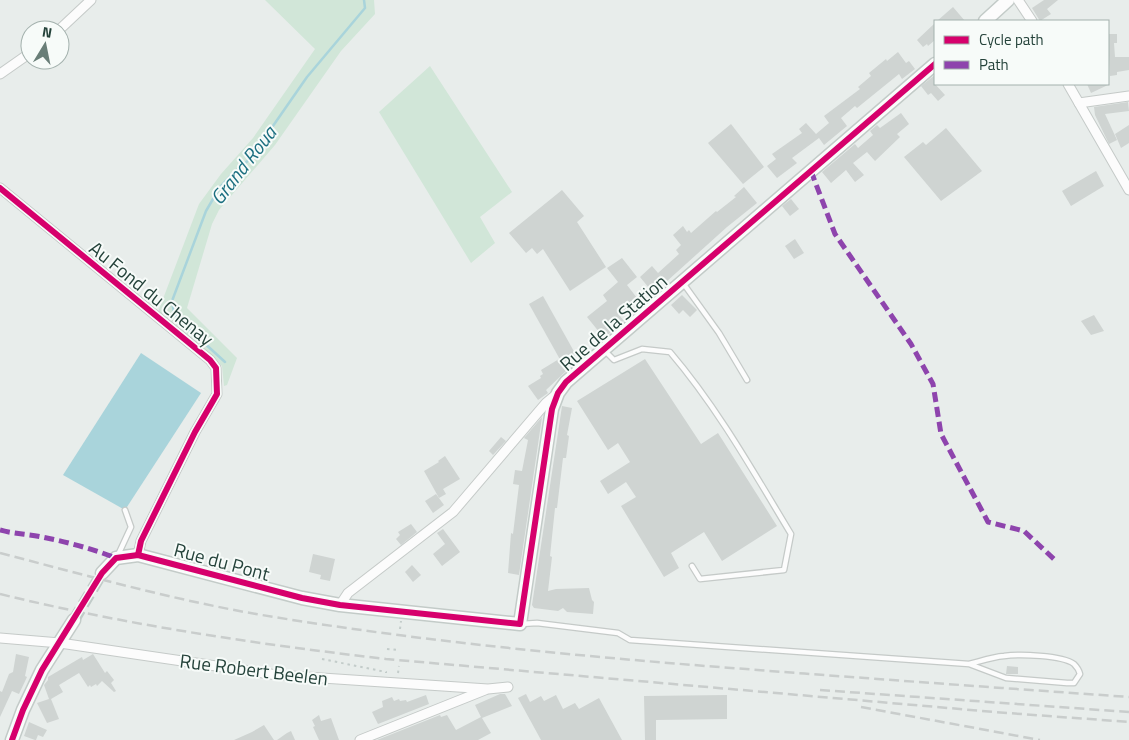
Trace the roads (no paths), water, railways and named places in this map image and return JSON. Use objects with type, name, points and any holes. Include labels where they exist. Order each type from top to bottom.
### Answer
[{"type":"street","points":[[69,20],[90,0]]},
{"type":"street","points":[[986,20],[1008,0]]},
{"type":"street","points":[[1018,0],[1031,20]]},
{"type":"street","points":[[0,74],[20,60]]},
{"type":"street","name":"Rue de la Station","points":[[520,624],[552,409],[558,393],[566,382],[934,65]]},
{"type":"street","points":[[1069,85],[1129,190]]},
{"type":"street","points":[[1079,103],[1129,96]]},
{"type":"street","name":"Au Fond du Chenay","points":[[0,188],[210,360],[216,368],[217,394],[195,432],[153,516],[141,541],[138,555]]},
{"type":"street","points":[[520,624],[340,605],[348,593],[453,512],[546,403],[558,393]]},
{"type":"street","name":"Rue du Pont","points":[[116,558],[138,555],[302,598],[340,605]]},
{"type":"street","points":[[102,573],[116,558]]},
{"type":"street","points":[[12,740],[23,710],[42,670],[74,620]]},
{"type":"street","name":"Rue Robert Beelen","points":[[0,638],[60,643],[277,674],[488,689],[508,687]]},
{"type":"street","points":[[360,740],[488,689]]},
{"type":"lane","points":[[682,282],[719,332],[747,380]]},
{"type":"lane","points":[[604,350],[614,360],[642,349],[670,352],[694,380],[747,461],[791,534],[784,570],[700,579],[692,566]]},
{"type":"lane","points":[[116,558],[131,528],[125,510]]},
{"type":"lane","points":[[520,624],[536,623],[618,633],[630,640],[969,664],[1006,678],[1074,683],[1080,674],[1072,663],[1042,657],[1002,656],[969,664]]},
{"type":"water","points":[[141,353],[201,393],[125,510],[63,475]]},
{"type":"waterway","name":"Grand Roua","points":[[225,362],[177,318],[172,301],[206,211],[220,187],[250,159],[307,77],[365,8],[364,0]]},
{"type":"tunnel","points":[[74,620],[102,573]]},
{"type":"railway","points":[[0,553],[128,586],[224,608],[368,631],[537,651],[649,661],[1129,697]]},
{"type":"railway","points":[[0,594],[144,624],[289,647],[386,659],[1129,722]]},
{"type":"railway","points":[[820,690],[1129,712]]},
{"type":"railway","points":[[861,707],[1040,740]]}]
